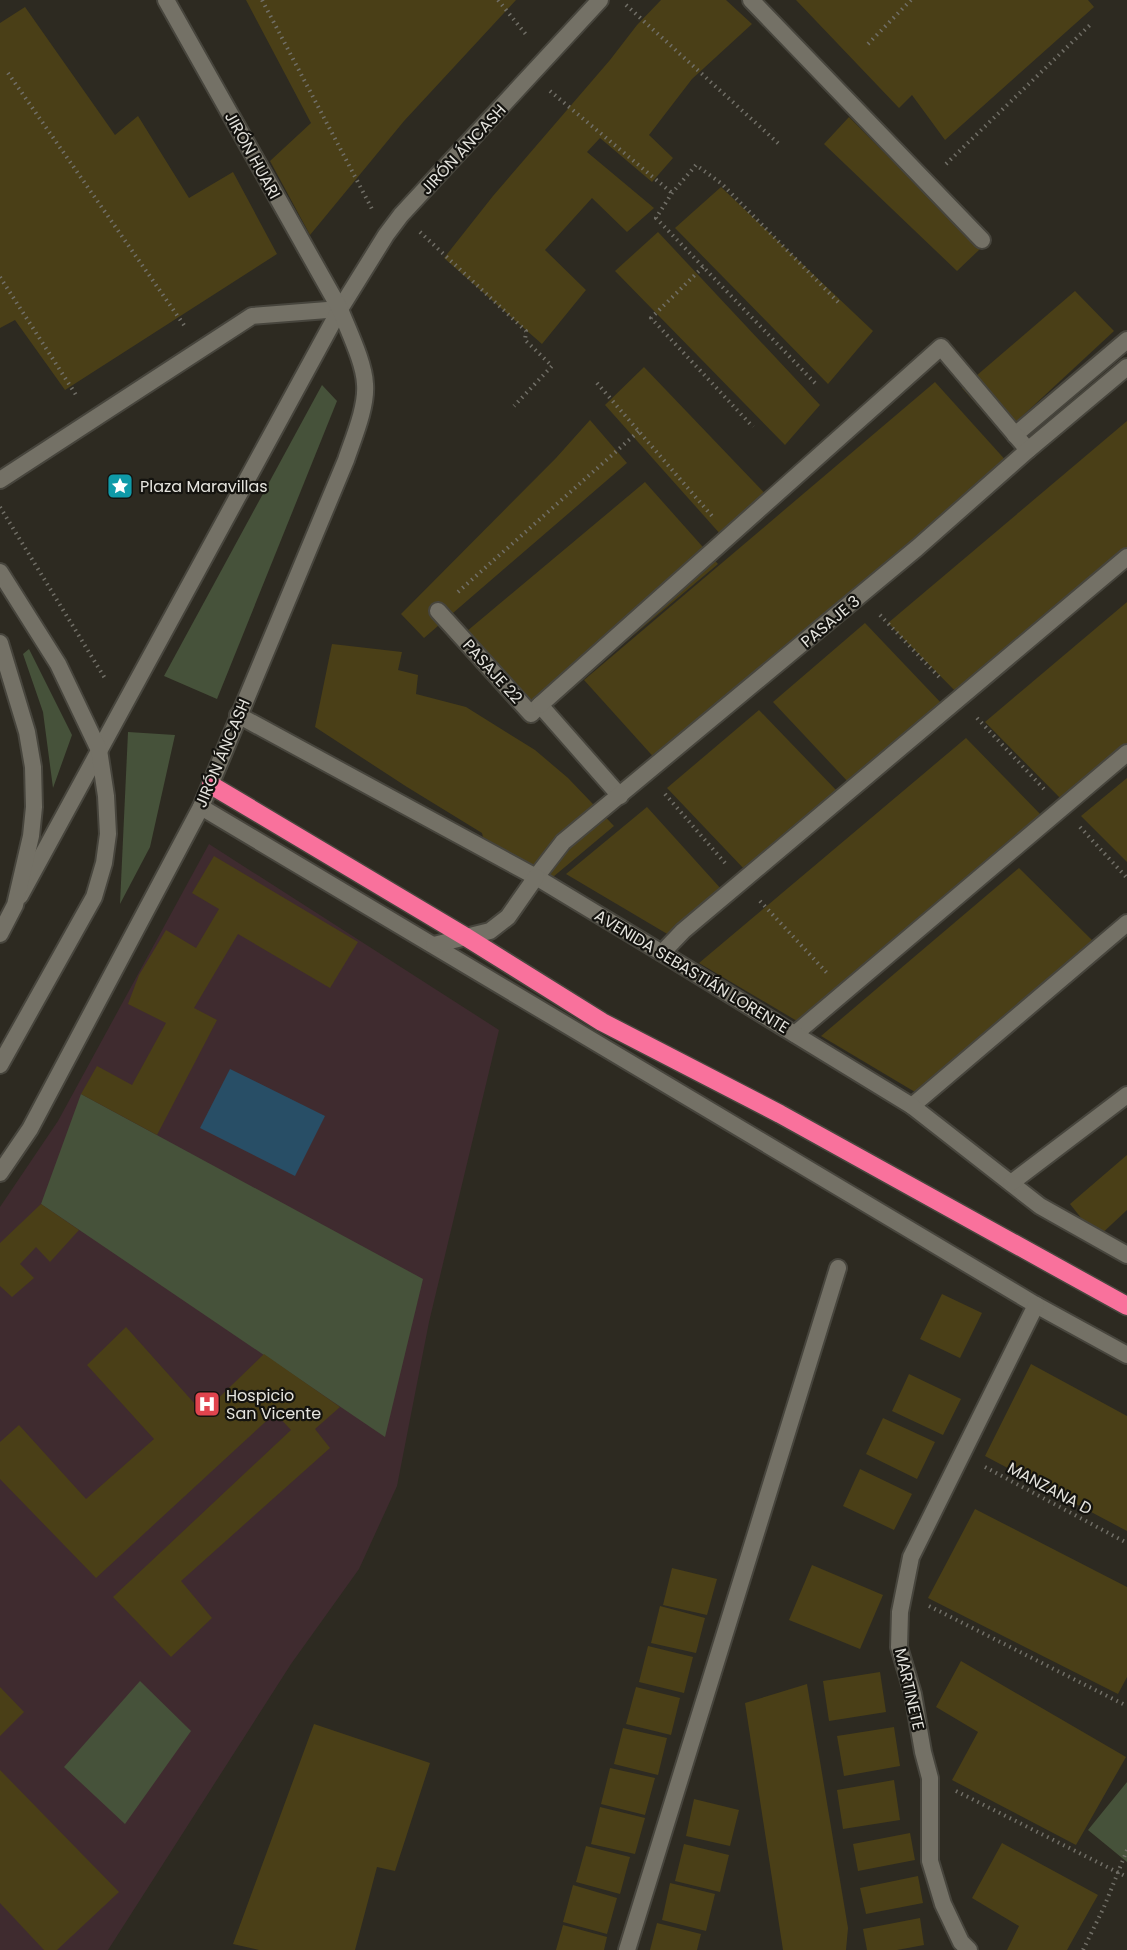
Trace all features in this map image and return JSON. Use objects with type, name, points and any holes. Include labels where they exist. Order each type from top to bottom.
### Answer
[{"type":"highway","points":[[211,785],[466,937],[602,1022],[780,1114],[1127,1306]]},
{"type":"street","name":"JIRÓN HUARI","points":[[166,0],[340,309]]},
{"type":"street","name":"JIRÓN ÁNCASH","points":[[0,934],[340,309],[386,235],[401,215],[600,0]]},
{"type":"street","points":[[751,0],[982,240]]},
{"type":"street","name":"JIRÓN ÁNCASH","points":[[0,1173],[30,1129],[201,807],[346,460],[359,423],[365,384],[357,353],[340,309]]},
{"type":"street","points":[[0,480],[252,316],[340,309]]},
{"type":"street","points":[[1015,435],[1127,339]]},
{"type":"street","points":[[540,705],[941,347],[1028,450]]},
{"type":"street","name":"PASAJE 3","points":[[434,945],[490,931],[508,917],[563,842],[861,595],[1127,367]]},
{"type":"street","points":[[663,953],[683,931],[1127,557]]},
{"type":"street","points":[[0,572],[58,664],[99,750],[106,796],[108,834],[104,863],[90,903],[0,1065]]},
{"type":"street","name":"PASAJE 22","points":[[438,611],[531,714],[540,705],[620,796]]},
{"type":"street","points":[[0,643],[27,732],[33,777],[32,836],[15,905]]},
{"type":"street","name":"AVENIDA SEBASTIÁN LORENTE","points":[[238,715],[536,877],[663,953],[912,1106],[1040,1206],[1127,1256]]},
{"type":"street","points":[[795,1034],[1127,753]]},
{"type":"street","points":[[201,807],[1036,1305],[1127,1355]]},
{"type":"street","points":[[912,1106],[1127,923]]},
{"type":"street","points":[[1011,1183],[1127,1095]]},
{"type":"street","points":[[627,1950],[838,1268]]},
{"type":"street","name":"MARTINETE","points":[[969,1950],[961,1942],[943,1904],[930,1861],[930,1778],[913,1694],[899,1647],[900,1612],[911,1557],[1036,1305]]},
{"type":"path","points":[[262,0],[386,235]]},
{"type":"path","points":[[498,0],[546,59]]},
{"type":"path","points":[[620,0],[779,144]]},
{"type":"path","points":[[868,44],[910,0]]},
{"type":"path","points":[[927,182],[1092,23]]},
{"type":"path","points":[[8,73],[200,350]]},
{"type":"path","points":[[531,75],[672,193]]},
{"type":"path","points":[[815,383],[656,218],[672,193],[696,165],[722,184],[840,304]]},
{"type":"path","points":[[401,215],[526,331],[525,340],[552,366],[514,406]]},
{"type":"path","points":[[703,267],[651,318],[753,427]]},
{"type":"path","points":[[0,277],[93,420]]},
{"type":"path","points":[[597,383],[729,537]]},
{"type":"path","points":[[438,611],[639,431]]},
{"type":"path","points":[[0,506],[105,679],[129,695]]},
{"type":"path","points":[[861,595],[1127,878]]},
{"type":"path","name":"MANZANA D","points":[[962,1454],[1127,1543]]},
{"type":"path","points":[[904,1593],[1127,1706]]},
{"type":"path","points":[[930,1778],[1127,1877]]},
{"type":"path","points":[[1083,1950],[1104,1908],[1127,1850]]},
{"type":"shaded area","name":"Hospicio San Vicente","points":[[209,844],[499,1030],[429,1322],[397,1486],[359,1569],[291,1664],[108,1950],[0,1950],[0,1207],[58,1121]]},
{"type":"green space","points":[[322,385],[337,401],[217,699],[164,676]]},
{"type":"green space","points":[[29,649],[72,735],[53,788],[43,712],[23,654]]},
{"type":"green space","points":[[128,732],[175,735],[150,847],[120,904]]},
{"type":"green space","points":[[81,1094],[423,1279],[385,1437],[41,1204]]},
{"type":"green space","points":[[140,1681],[191,1731],[125,1824],[64,1767]]},
{"type":"green space","points":[[1127,1782],[1127,1862],[1088,1830]]},
{"type":"water","points":[[230,1069],[325,1116],[295,1176],[200,1128]]},
{"type":"building","points":[[246,0],[516,0],[404,121],[310,235],[270,161],[311,123]]},
{"type":"building","points":[[661,0],[726,0],[752,24],[692,79],[649,135],[673,158],[652,182],[600,138],[587,152],[654,208],[627,232],[592,198],[545,250],[586,290],[542,344],[444,258],[493,196],[610,60],[637,25]]},
{"type":"building","points":[[796,0],[1088,0],[1094,7],[945,140],[912,95],[899,108]]},
{"type":"building","points":[[25,7],[115,135],[138,116],[189,198],[233,172],[277,254],[65,390],[15,320],[0,328],[0,23]]},
{"type":"building","points":[[849,117],[980,249],[957,271],[824,144]]},
{"type":"building","points":[[721,187],[873,331],[828,384],[675,228]]},
{"type":"building","points":[[658,232],[820,405],[785,445],[615,271]]},
{"type":"building","points":[[1075,291],[1114,331],[1003,434],[962,388]]},
{"type":"building","points":[[644,367],[777,506],[730,545],[605,405]]},
{"type":"building","points":[[935,382],[1009,464],[658,762],[584,680]]},
{"type":"building","points":[[590,420],[627,463],[424,638],[401,614],[556,458]]},
{"type":"building","points":[[1127,421],[1127,567],[967,703],[888,623]]},
{"type":"building","points":[[645,482],[718,564],[528,724],[454,642]]},
{"type":"building","points":[[1127,602],[1127,750],[1064,802],[985,722]]},
{"type":"building","points":[[865,623],[943,705],[850,784],[773,702]]},
{"type":"building","points":[[332,644],[402,652],[398,670],[418,675],[416,694],[466,707],[535,750],[568,778],[614,826],[553,877],[483,837],[482,833],[315,727]]},
{"type":"building","points":[[759,710],[838,792],[745,870],[667,788]]},
{"type":"building","points":[[966,738],[1045,819],[802,1024],[699,963]]},
{"type":"building","points":[[1127,778],[1127,862],[1081,816]]},
{"type":"building","points":[[647,807],[722,890],[669,935],[566,874]]},
{"type":"building","points":[[214,856],[358,942],[330,988],[238,934],[194,1008],[217,1020],[157,1135],[81,1094],[97,1066],[132,1085],[166,1023],[128,1004],[139,975],[166,930],[196,948],[219,909],[192,893]]},
{"type":"building","points":[[1019,868],[1098,946],[920,1095],[821,1036]]},
{"type":"building","points":[[1127,1155],[1127,1210],[1097,1238],[1070,1204]]},
{"type":"building","points":[[41,1204],[79,1230],[50,1262],[36,1247],[20,1264],[34,1278],[12,1297],[0,1286],[0,1243]]},
{"type":"building","points":[[942,1294],[982,1313],[960,1358],[920,1339]]},
{"type":"building","points":[[126,1327],[203,1413],[264,1354],[340,1407],[315,1429],[330,1448],[181,1581],[212,1618],[171,1657],[113,1597],[291,1430],[275,1413],[96,1578],[0,1479],[0,1442],[19,1425],[86,1499],[154,1439],[87,1365]]},
{"type":"building","points":[[1031,1364],[1127,1416],[1127,1531],[985,1456]]},
{"type":"building","points":[[909,1374],[961,1399],[943,1435],[892,1411]]},
{"type":"building","points":[[883,1418],[935,1442],[917,1479],[866,1454]]},
{"type":"building","points":[[860,1469],[912,1494],[894,1530],[843,1506]]},
{"type":"building","points":[[975,1509],[1127,1587],[1127,1677],[1118,1694],[928,1598]]},
{"type":"building","points":[[812,1565],[883,1595],[860,1649],[789,1620]]},
{"type":"building","points":[[672,1568],[717,1579],[707,1615],[663,1605]]},
{"type":"building","points":[[660,1606],[705,1618],[696,1653],[651,1643]]},
{"type":"building","points":[[648,1646],[693,1657],[684,1693],[639,1682]]},
{"type":"building","points":[[961,1661],[1126,1757],[1076,1845],[952,1780],[978,1732],[936,1707]]},
{"type":"building","points":[[880,1672],[886,1712],[829,1721],[823,1681]]},
{"type":"building","points":[[807,1684],[848,1928],[846,1950],[783,1950],[745,1703]]},
{"type":"building","points":[[0,1687],[24,1712],[0,1736]]},
{"type":"building","points":[[636,1687],[680,1698],[671,1735],[626,1724]]},
{"type":"building","points":[[314,1724],[430,1763],[395,1871],[377,1867],[355,1950],[259,1950],[233,1944]]},
{"type":"building","points":[[894,1727],[900,1766],[844,1776],[837,1736]]},
{"type":"building","points":[[623,1728],[667,1738],[658,1775],[614,1764]]},
{"type":"building","points":[[610,1768],[655,1778],[645,1815],[601,1804]]},
{"type":"building","points":[[0,1770],[119,1892],[57,1950],[44,1950],[0,1903]]},
{"type":"building","points":[[894,1780],[900,1820],[843,1829],[837,1790]]},
{"type":"building","points":[[694,1799],[739,1810],[730,1846],[686,1836]]},
{"type":"building","points":[[600,1807],[645,1818],[635,1854],[591,1844]]},
{"type":"building","points":[[910,1833],[915,1860],[858,1871],[853,1844]]},
{"type":"building","points":[[1002,1843],[1098,1895],[1067,1950],[1007,1950],[1019,1926],[972,1898]]},
{"type":"building","points":[[684,1844],[729,1855],[720,1892],[675,1881]]},
{"type":"building","points":[[586,1846],[630,1857],[620,1894],[576,1882]]},
{"type":"building","points":[[918,1876],[923,1903],[866,1914],[860,1888]]},
{"type":"building","points":[[670,1883],[715,1894],[706,1931],[662,1920]]},
{"type":"building","points":[[573,1885],[617,1898],[607,1934],[563,1922]]},
{"type":"building","points":[[920,1918],[924,1945],[897,1950],[867,1950],[863,1929]]},
{"type":"building","points":[[657,1923],[701,1934],[697,1950],[650,1950]]},
{"type":"building","points":[[563,1925],[607,1937],[604,1950],[556,1950]]},
{"type":"place","name":"Plaza Maravillas","points":[[120,486]]},
{"type":"place","name":"Hospicio San Vicente","points":[[207,1404]]}]
